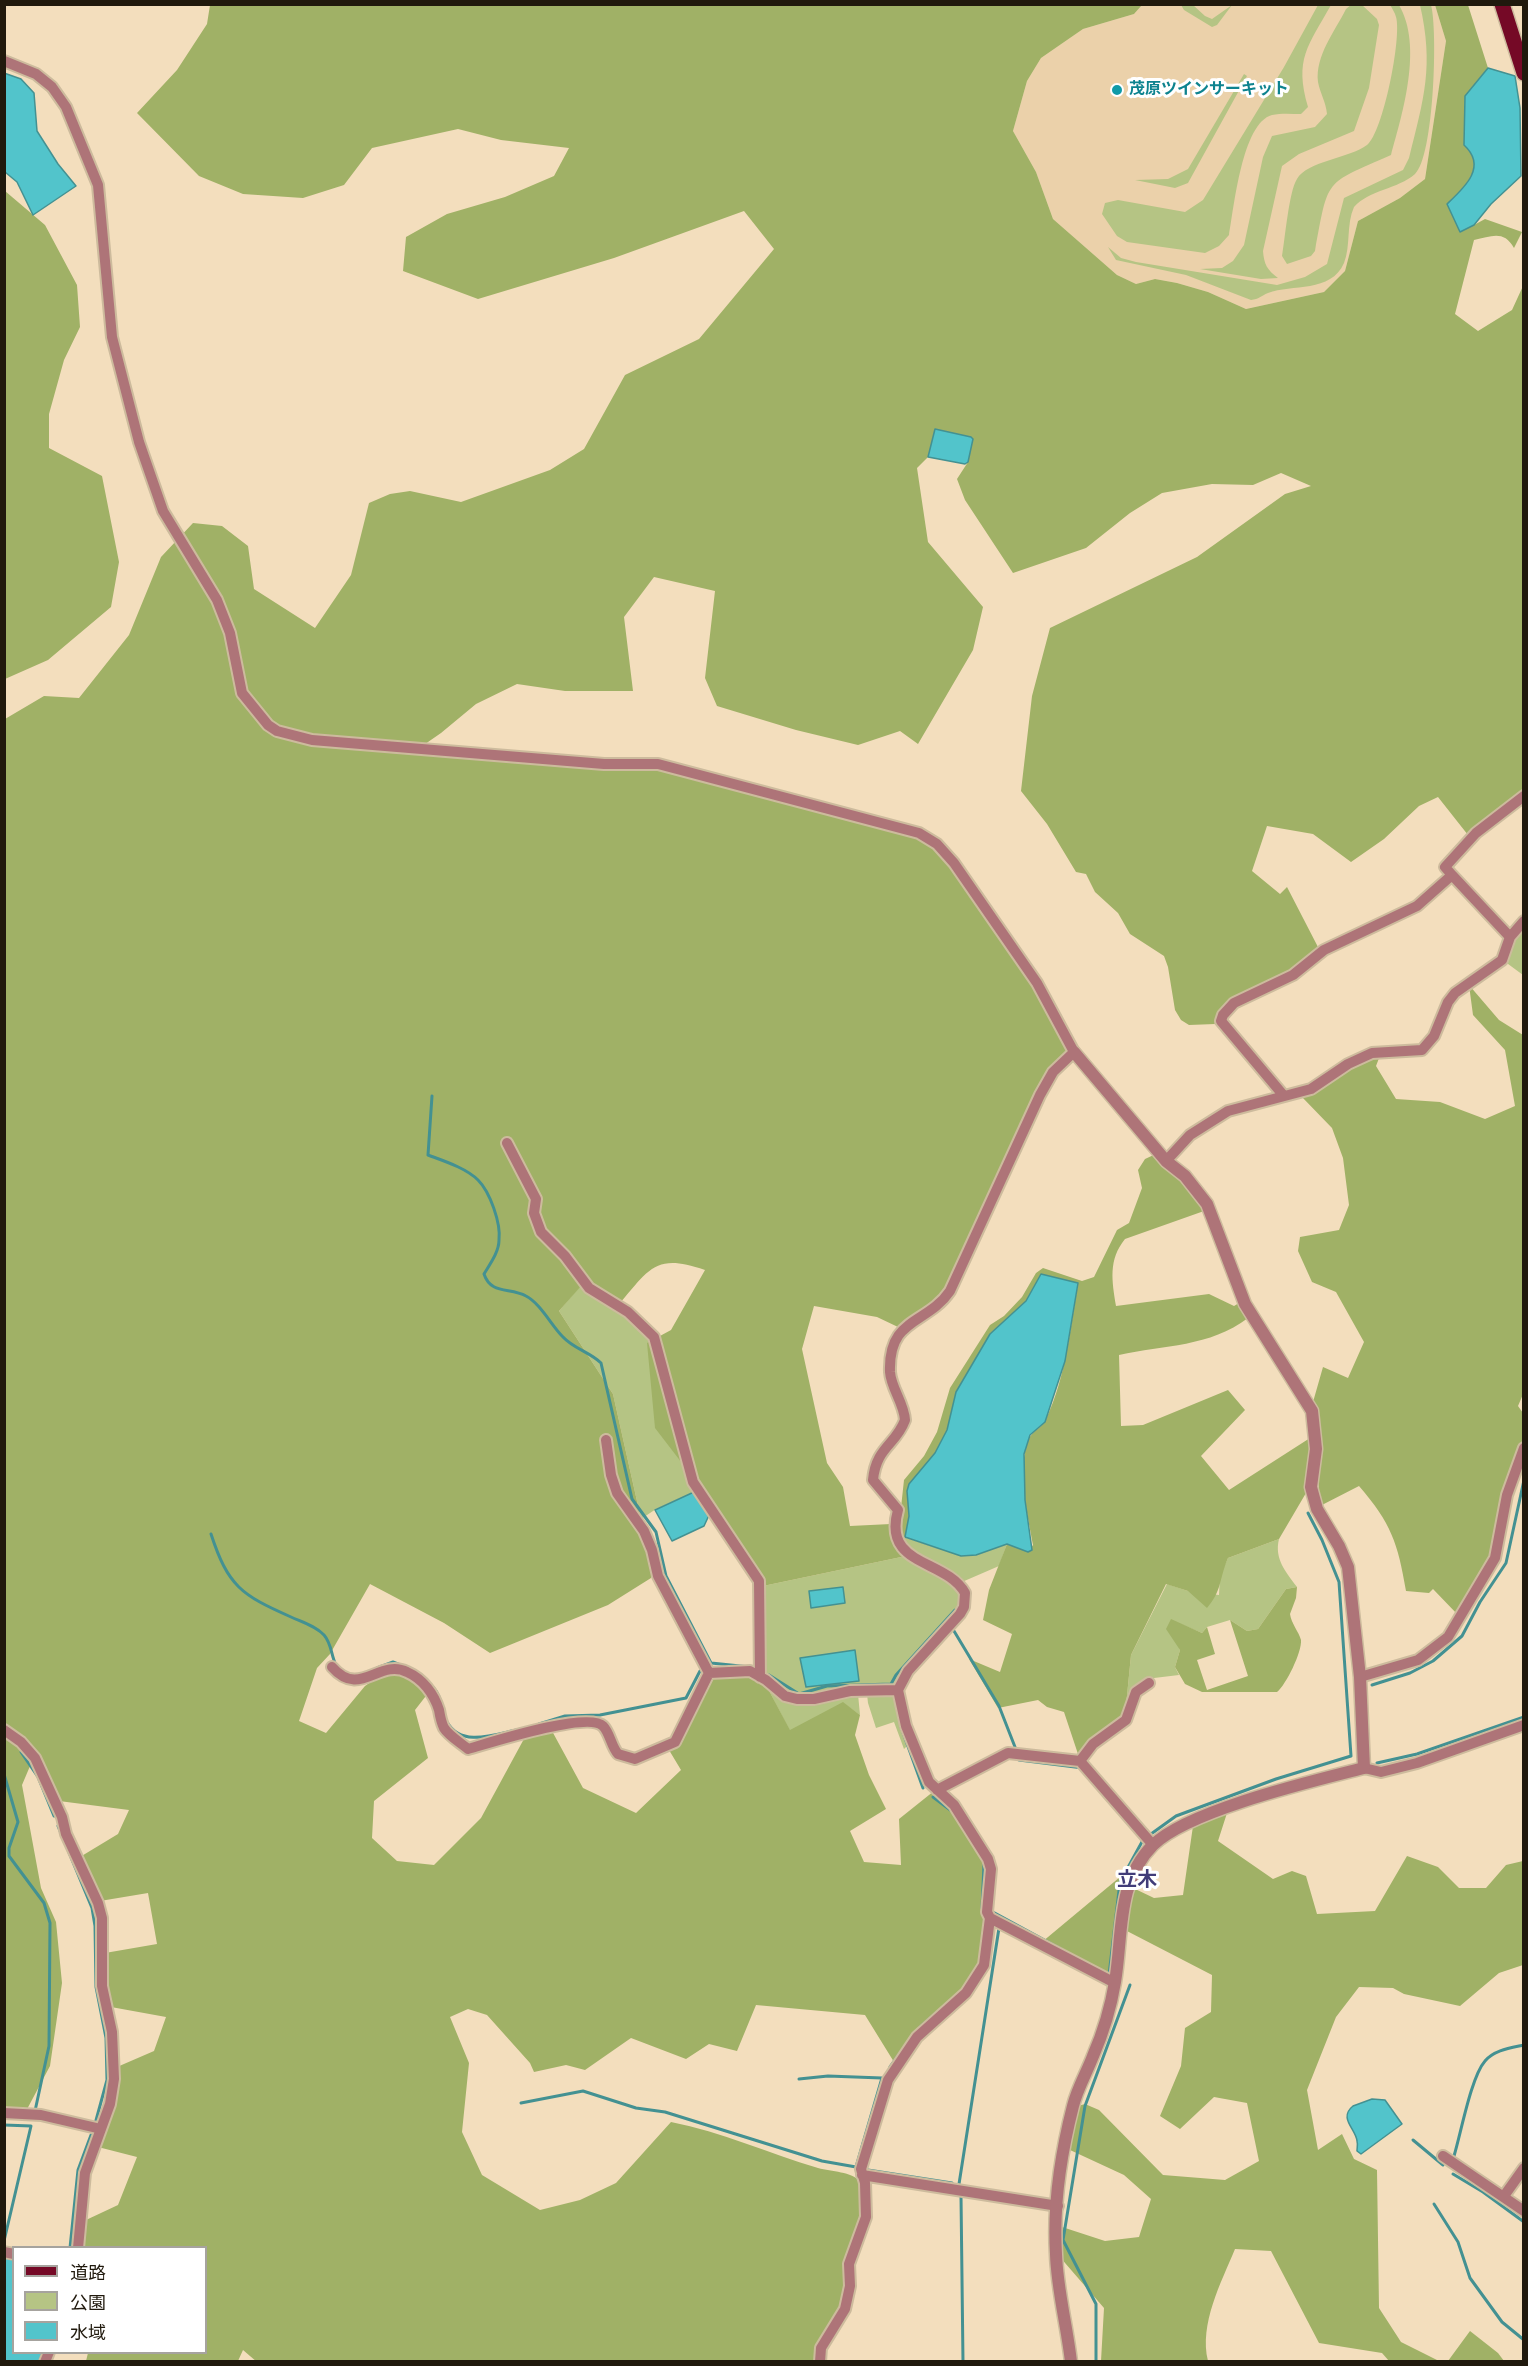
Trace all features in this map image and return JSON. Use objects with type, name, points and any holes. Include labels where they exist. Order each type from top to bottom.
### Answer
[{"type":"main road","points":[[1502,4],[1524,74]]},
{"type":"street","points":[[4,61],[36,74],[61,100],[72,120],[98,185],[112,337],[139,442],[163,511],[217,600],[230,633],[242,693],[259,717],[277,731],[312,740],[604,764],[658,764],[919,833],[937,844],[954,863],[1037,983],[1074,1052],[1166,1161],[1185,1176],[1207,1203],[1245,1304],[1312,1410],[1316,1449],[1311,1487],[1317,1509],[1339,1546],[1348,1567],[1360,1677],[1364,1768]]},
{"type":"street","points":[[1510,937],[1445,867],[1476,833],[1524,796]]},
{"type":"street","points":[[1284,1096],[1221,1021],[1222,1015],[1234,1003],[1293,975],[1324,950],[1417,906],[1452,875]]},
{"type":"street","points":[[1166,1161],[1190,1135],[1219,1116],[1311,1089],[1347,1064],[1372,1053],[1422,1050],[1434,1036],[1448,1002],[1455,993],[1502,960],[1510,937],[1524,921]]},
{"type":"street","points":[[820,2361],[820,2348],[845,2309],[848,2299],[849,2264],[866,2217],[866,2183],[861,2169],[888,2080],[917,2037],[975,1983],[984,1965],[988,1912],[990,1869],[988,1859],[954,1805],[928,1782],[906,1726],[898,1690],[908,1671],[960,1614],[964,1607],[965,1593],[955,1580],[907,1553],[898,1542],[895,1533],[898,1510],[873,1479],[879,1455],[905,1420],[890,1373],[895,1341],[899,1332],[944,1300],[950,1291],[961,1262],[1040,1095],[1053,1072],[1074,1052]]},
{"type":"street","points":[[507,1143],[536,1199],[534,1213],[541,1232],[565,1256],[589,1288],[628,1312],[654,1337],[693,1482],[759,1581],[760,1677]]},
{"type":"street","points":[[606,1440],[611,1475],[618,1493],[644,1531],[652,1550],[658,1576],[709,1672]]},
{"type":"street","points":[[1360,1677],[1418,1660],[1448,1637],[1495,1558],[1507,1494],[1524,1448]]},
{"type":"street","points":[[332,1667],[338,1675],[352,1680],[369,1679],[386,1669],[395,1668],[412,1674],[431,1692],[444,1728],[468,1749],[567,1723],[594,1722],[604,1726],[612,1747],[618,1754],[635,1759],[675,1742],[709,1672]]},
{"type":"street","points":[[709,1672],[750,1671],[785,1696],[798,1699],[814,1699],[850,1691],[898,1690]]},
{"type":"street","points":[[1080,1761],[1093,1744],[1126,1720],[1136,1692],[1149,1683]]},
{"type":"street","points":[[1071,2361],[1056,2257],[1058,2206],[1065,2142],[1074,2103],[1096,2050],[1115,1983],[1125,1893],[1135,1870],[1153,1845],[1200,1818],[1278,1791],[1364,1768],[1381,1772],[1417,1763],[1524,1725]]},
{"type":"street","points":[[4,1730],[21,1742],[35,1758],[100,1910],[102,1986],[112,2032],[114,2079],[85,2173],[78,2246]]},
{"type":"street","points":[[937,1790],[1008,1753],[1080,1761],[1153,1845]]},
{"type":"street","points":[[988,1912],[1115,1983]]},
{"type":"street","points":[[4,2113],[41,2115],[100,2129]]},
{"type":"street","points":[[1443,2156],[1524,2211]]},
{"type":"street","points":[[1504,2196],[1524,2168]]},
{"type":"street","points":[[862,2175],[1058,2206]]},
{"type":"shaded area","points":[[1142,5],[1435,5],[1446,41],[1425,179],[1400,198],[1358,221],[1345,271],[1324,292],[1246,309],[1208,292],[1177,283],[1155,279],[1136,284],[1117,275],[1053,219],[1036,172],[1013,131],[1027,81],[1041,58],[1083,29],[1134,14]]},
{"type":"green space","points":[[1352,4],[1362,5],[1377,19],[1379,25],[1369,88],[1354,131],[1299,154],[1282,166],[1263,251],[1267,266],[1278,278],[1261,279],[1200,269],[1222,268],[1233,261],[1244,245],[1263,157],[1272,136],[1315,127],[1327,114],[1318,82],[1320,63],[1346,9]]},
{"type":"green space","points":[[210,5],[1142,5],[1134,14],[1083,29],[1041,58],[1027,81],[1013,131],[1036,172],[1053,219],[1117,275],[1136,284],[1155,279],[1177,283],[1208,292],[1246,309],[1324,292],[1345,271],[1358,221],[1400,198],[1425,179],[1446,41],[1435,5],[1468,5],[1488,68],[1465,96],[1464,145],[1471,153],[1474,169],[1466,184],[1447,204],[1474,225],[1485,219],[1522,232],[1514,248],[1506,239],[1497,236],[1474,240],[1455,314],[1478,331],[1512,310],[1523,286],[1523,791],[1468,835],[1438,797],[1419,806],[1384,839],[1351,862],[1313,834],[1267,826],[1252,871],[1280,894],[1287,887],[1319,949],[1291,974],[1240,998],[1215,1024],[1189,1025],[1181,1020],[1175,1010],[1164,956],[1130,934],[1118,913],[1095,892],[1086,874],[1076,872],[1047,824],[1021,791],[1032,696],[1050,628],[1197,557],[1285,494],[1311,486],[1281,473],[1253,485],[1212,484],[1162,493],[1130,513],[1086,548],[1013,573],[965,500],[957,479],[968,462],[935,429],[928,457],[917,468],[928,542],[983,607],[973,650],[918,744],[900,731],[858,745],[796,730],[717,706],[705,678],[715,591],[654,577],[624,617],[633,691],[565,691],[517,684],[476,704],[415,751],[660,767],[928,840],[948,859],[1038,989],[1069,1050],[1046,1077],[947,1290],[939,1299],[898,1327],[877,1317],[814,1306],[802,1349],[827,1463],[843,1487],[850,1526],[891,1524],[893,1540],[906,1556],[763,1586],[688,1471],[655,1428],[647,1343],[671,1330],[705,1270],[675,1263],[655,1267],[620,1303],[582,1285],[559,1311],[613,1394],[641,1519],[653,1538],[651,1578],[608,1605],[490,1653],[444,1623],[370,1584],[330,1654],[317,1668],[299,1721],[326,1733],[365,1686],[387,1671],[405,1673],[429,1692],[415,1710],[428,1758],[374,1801],[372,1838],[397,1861],[434,1865],[481,1818],[525,1737],[552,1731],[583,1788],[636,1813],[681,1770],[669,1750],[707,1678],[754,1674],[766,1685],[790,1730],[843,1702],[860,1715],[855,1735],[869,1775],[886,1809],[850,1831],[864,1862],[901,1865],[899,1819],[934,1791],[953,1807],[988,1868],[983,1958],[972,1981],[915,2034],[894,2062],[865,2015],[756,2005],[737,2051],[709,2044],[686,2059],[631,2038],[585,2070],[566,2065],[534,2072],[530,2063],[487,2015],[468,2009],[450,2017],[469,2063],[462,2132],[482,2175],[540,2210],[580,2200],[616,2183],[671,2122],[857,2178],[861,2182],[861,2206],[856,2252],[844,2296],[818,2361],[257,2362],[243,2350],[238,2361],[86,2361],[88,2354],[207,2354],[207,2246],[81,2246],[86,2220],[118,2205],[137,2157],[98,2147],[117,2067],[154,2051],[166,2017],[111,2007],[105,1986],[105,1953],[157,1944],[148,1893],[100,1901],[80,1857],[118,1834],[129,1810],[59,1801],[38,1757],[5,1726],[5,719],[44,696],[79,698],[129,635],[161,557],[193,523],[222,526],[248,546],[254,589],[315,628],[351,575],[369,503],[390,494],[410,491],[461,502],[550,470],[584,449],[625,375],[699,339],[774,249],[744,211],[614,258],[478,299],[403,271],[406,237],[447,214],[505,197],[554,176],[569,148],[501,140],[458,129],[372,148],[344,185],[303,198],[243,194],[199,176],[137,113],[177,70],[207,24]]},
{"type":"green space","points":[[1181,5],[1193,5],[1212,19],[1232,5],[1217,25],[1212,27],[1184,10]]},
{"type":"green space","points":[[1318,5],[1331,5],[1310,43],[1303,64],[1302,77],[1308,107],[1301,114],[1272,115],[1262,121],[1253,133],[1241,168],[1229,235],[1219,246],[1205,253],[1127,242],[1117,236],[1102,214],[1105,203],[1118,200],[1185,212],[1203,200],[1284,67]]},
{"type":"green space","points":[[1390,5],[1399,5],[1406,21],[1410,40],[1405,99],[1391,155],[1352,172],[1333,186],[1323,209],[1315,251],[1311,256],[1287,264],[1282,256],[1290,204],[1297,179],[1310,168],[1367,145],[1379,123],[1390,84],[1396,44],[1396,17]]},
{"type":"green space","points":[[1420,5],[1431,5],[1434,40],[1433,92],[1421,163],[1415,174],[1408,179],[1367,197],[1354,207],[1346,256],[1338,273],[1321,283],[1278,290],[1251,300],[1186,275],[1116,260],[1108,247],[1121,258],[1136,262],[1277,285],[1305,277],[1327,264],[1344,198],[1403,170],[1409,158],[1423,99],[1427,64]]},
{"type":"green space","points":[[1244,74],[1247,76],[1188,183],[1175,188],[1135,180],[1168,179],[1188,169]]},
{"type":"green space","points":[[5,191],[45,225],[77,285],[80,327],[64,360],[49,414],[49,448],[102,476],[119,562],[111,607],[48,660],[5,679]]},
{"type":"green space","points":[[1523,925],[1523,975],[1504,961],[1511,941]]},
{"type":"green space","points":[[1469,985],[1499,1020],[1523,1035],[1524,1392],[1518,1406],[1523,1413],[1524,1442],[1490,1559],[1458,1615],[1433,1589],[1429,1593],[1406,1591],[1392,1534],[1379,1511],[1359,1486],[1320,1506],[1313,1402],[1323,1367],[1348,1378],[1364,1342],[1336,1292],[1312,1282],[1298,1251],[1300,1237],[1339,1230],[1349,1205],[1343,1158],[1332,1128],[1301,1096],[1349,1067],[1381,1053],[1376,1066],[1396,1099],[1440,1102],[1485,1119],[1515,1106],[1505,1050],[1473,1015]]},
{"type":"green space","points":[[1158,1153],[1197,1198],[1204,1211],[1125,1239],[1114,1263],[1116,1306],[1209,1294],[1234,1306],[1239,1303],[1248,1318],[1233,1328],[1202,1340],[1119,1355],[1121,1426],[1143,1425],[1228,1390],[1245,1410],[1201,1456],[1229,1490],[1310,1438],[1306,1493],[1279,1539],[1228,1558],[1218,1590],[1207,1608],[1188,1591],[1166,1584],[1131,1655],[1125,1716],[1079,1757],[1064,1712],[1047,1707],[1038,1700],[998,1708],[969,1659],[1000,1672],[1012,1634],[983,1620],[989,1590],[1007,1544],[1028,1552],[1033,1545],[1024,1487],[1023,1463],[1029,1439],[1044,1423],[1053,1403],[1067,1352],[1078,1284],[1041,1274],[1026,1301],[990,1334],[956,1392],[947,1430],[935,1453],[907,1491],[909,1516],[905,1537],[898,1535],[904,1480],[924,1456],[937,1432],[950,1388],[990,1325],[1004,1316],[1022,1297],[1036,1273],[1043,1268],[1082,1281],[1094,1277],[1117,1230],[1129,1223],[1142,1188],[1138,1170],[1145,1159]]},
{"type":"green space","points":[[581,1285],[618,1309],[652,1340],[694,1492],[656,1509],[641,1519],[613,1394],[559,1311]]},
{"type":"green space","points":[[898,1535],[961,1556],[976,1555],[1007,1544],[999,1566],[962,1582],[913,1554]]},
{"type":"green space","points":[[1279,1539],[1280,1559],[1297,1587],[1286,1589],[1258,1629],[1247,1631],[1230,1620],[1207,1627],[1202,1633],[1171,1620],[1180,1650],[1175,1667],[1179,1675],[1154,1678],[1142,1683],[1125,1716],[1131,1655],[1167,1584],[1188,1591],[1219,1595],[1220,1575],[1228,1558]]},
{"type":"green space","points":[[906,1556],[958,1585],[962,1605],[895,1686],[809,1697],[789,1694],[763,1674],[763,1586]]},
{"type":"green space","points":[[1297,1587],[1290,1614],[1301,1645],[1293,1668],[1277,1692],[1202,1692],[1185,1684],[1175,1667],[1180,1650],[1166,1629],[1171,1619],[1202,1633],[1207,1627],[1215,1654],[1197,1660],[1207,1690],[1248,1676],[1230,1620],[1247,1631],[1258,1629],[1286,1589]]},
{"type":"green space","points":[[766,1685],[781,1696],[858,1694],[860,1715],[843,1703],[790,1731]]},
{"type":"green space","points":[[867,1694],[893,1694],[898,1697],[909,1744],[904,1749],[894,1722],[876,1728]]},
{"type":"green space","points":[[4,1733],[33,1759],[22,1785],[41,1888],[56,1922],[62,1983],[50,2066],[25,2113],[5,2111]]},
{"type":"green space","points":[[1227,1813],[1218,1841],[1273,1879],[1292,1871],[1306,1876],[1317,1914],[1375,1911],[1407,1856],[1438,1867],[1459,1888],[1486,1888],[1506,1865],[1523,1861],[1523,1965],[1499,1973],[1460,2006],[1404,1994],[1393,1988],[1359,1987],[1336,2017],[1307,2090],[1318,2150],[1342,2134],[1354,2159],[1377,2170],[1379,2308],[1401,2342],[1439,2361],[1389,2361],[1382,2353],[1319,2343],[1271,2251],[1235,2249],[1209,2318],[1206,2333],[1208,2361],[1101,2361],[1104,2308],[1059,2256],[1059,2226],[1105,2241],[1139,2237],[1151,2199],[1124,2175],[1070,2150],[1078,2106],[1085,2104],[1099,2110],[1163,2175],[1225,2180],[1259,2161],[1247,2103],[1214,2097],[1180,2129],[1160,2116],[1181,2066],[1185,2028],[1211,2012],[1212,1975],[1125,1930],[1131,1887],[1154,1898],[1183,1895],[1193,1826]]},
{"type":"green space","points":[[1132,1867],[1112,1976],[1042,1942]]},
{"type":"green space","points":[[1470,2331],[1498,2353],[1504,2361],[1448,2361]]},
{"type":"water","points":[[1488,68],[1515,76],[1520,108],[1521,176],[1491,204],[1474,225],[1460,232],[1447,204],[1466,184],[1474,169],[1471,153],[1464,145],[1465,96]]},
{"type":"water","points":[[4,73],[21,79],[34,93],[37,131],[58,164],[76,186],[33,215],[17,182],[5,172]]},
{"type":"water","points":[[935,429],[973,439],[968,462],[965,464],[928,457]]},
{"type":"water","points":[[1041,1274],[1078,1283],[1065,1361],[1045,1422],[1030,1435],[1024,1454],[1025,1500],[1032,1550],[1028,1552],[1007,1544],[976,1555],[961,1556],[905,1537],[909,1516],[907,1491],[909,1484],[935,1453],[947,1430],[956,1392],[990,1334],[1026,1301]]},
{"type":"water","points":[[694,1492],[710,1513],[704,1526],[672,1541],[655,1510]]},
{"type":"water","points":[[843,1587],[845,1603],[811,1608],[809,1591]]},
{"type":"water","points":[[855,1650],[859,1681],[806,1687],[800,1658]]},
{"type":"water","points":[[1372,2099],[1385,2100],[1402,2124],[1361,2154],[1357,2151],[1356,2137],[1347,2115],[1353,2106]]},
{"type":"water","points":[[4,2257],[12,2260],[12,2354],[42,2354],[39,2361],[5,2361]]},
{"type":"waterway","points":[[432,1096],[428,1155],[461,1168],[478,1180],[487,1192],[496,1217],[499,1244],[484,1274],[487,1281],[496,1288],[526,1296],[541,1309],[567,1341],[601,1363],[632,1499],[656,1532],[666,1576],[711,1663],[750,1667]]},
{"type":"waterway","points":[[1372,1685],[1410,1673],[1433,1661],[1462,1636],[1480,1602],[1506,1563],[1524,1480]]},
{"type":"waterway","points":[[1151,1834],[1176,1816],[1276,1779],[1351,1756],[1339,1582],[1308,1513]]},
{"type":"waterway","points":[[211,1534],[224,1566],[239,1587],[260,1602],[309,1624],[321,1632],[329,1642],[336,1665]]},
{"type":"waterway","points":[[769,1675],[799,1694],[827,1686],[891,1684],[896,1675],[955,1610]]},
{"type":"waterway","points":[[954,1631],[999,1706],[1015,1747]]},
{"type":"waterway","points":[[377,1668],[393,1662],[415,1671]]},
{"type":"waterway","points":[[539,1724],[565,1716],[600,1715],[686,1698],[700,1671]]},
{"type":"waterway","points":[[433,1687],[439,1695],[447,1722],[462,1735],[491,1736],[521,1729]]},
{"type":"waterway","points":[[1377,1763],[1417,1754],[1524,1717]]},
{"type":"waterway","points":[[901,1727],[923,1788]]},
{"type":"waterway","points":[[21,1752],[38,1777],[54,1816]]},
{"type":"waterway","points":[[1019,1760],[1083,1768]]},
{"type":"waterway","points":[[4,1774],[18,1822],[9,1848],[9,1856],[44,1903],[50,1923],[49,2046],[35,2111]]},
{"type":"waterway","points":[[933,1797],[953,1812]]},
{"type":"waterway","points":[[58,1826],[92,1908],[95,1926],[96,1987],[106,2038],[107,2080],[95,2124]]},
{"type":"waterway","points":[[1107,1974],[1109,1975],[1120,1882],[1143,1840]]},
{"type":"waterway","points":[[982,1908],[984,1864]]},
{"type":"waterway","points":[[991,1911],[1061,1949]]},
{"type":"waterway","points":[[959,2184],[999,1928]]},
{"type":"waterway","points":[[1096,2362],[1096,2304],[1063,2240],[1085,2106],[1130,1985]]},
{"type":"waterway","points":[[920,2027],[937,2012]]},
{"type":"waterway","points":[[890,2067],[908,2042]]},
{"type":"waterway","points":[[1454,2156],[1475,2079],[1485,2061],[1493,2054],[1524,2045]]},
{"type":"waterway","points":[[521,2103],[583,2091],[636,2108],[665,2112],[822,2161],[856,2167],[882,2078],[828,2076],[799,2079]]},
{"type":"waterway","points":[[4,2125],[31,2126],[4,2241]]},
{"type":"waterway","points":[[70,2246],[78,2170],[91,2135]]},
{"type":"waterway","points":[[1413,2140],[1443,2165]]},
{"type":"waterway","points":[[868,2170],[952,2183]]},
{"type":"waterway","points":[[1453,2174],[1483,2192],[1524,2222]]},
{"type":"waterway","points":[[961,2196],[963,2362]]},
{"type":"waterway","points":[[1434,2204],[1458,2242],[1470,2278],[1502,2322],[1524,2340]]},
{"type":"place","name":"茂原ツインサーキット","points":[[1117,90]]},
{"type":"district","name":"立木","points":[[1137,1881]]}]
